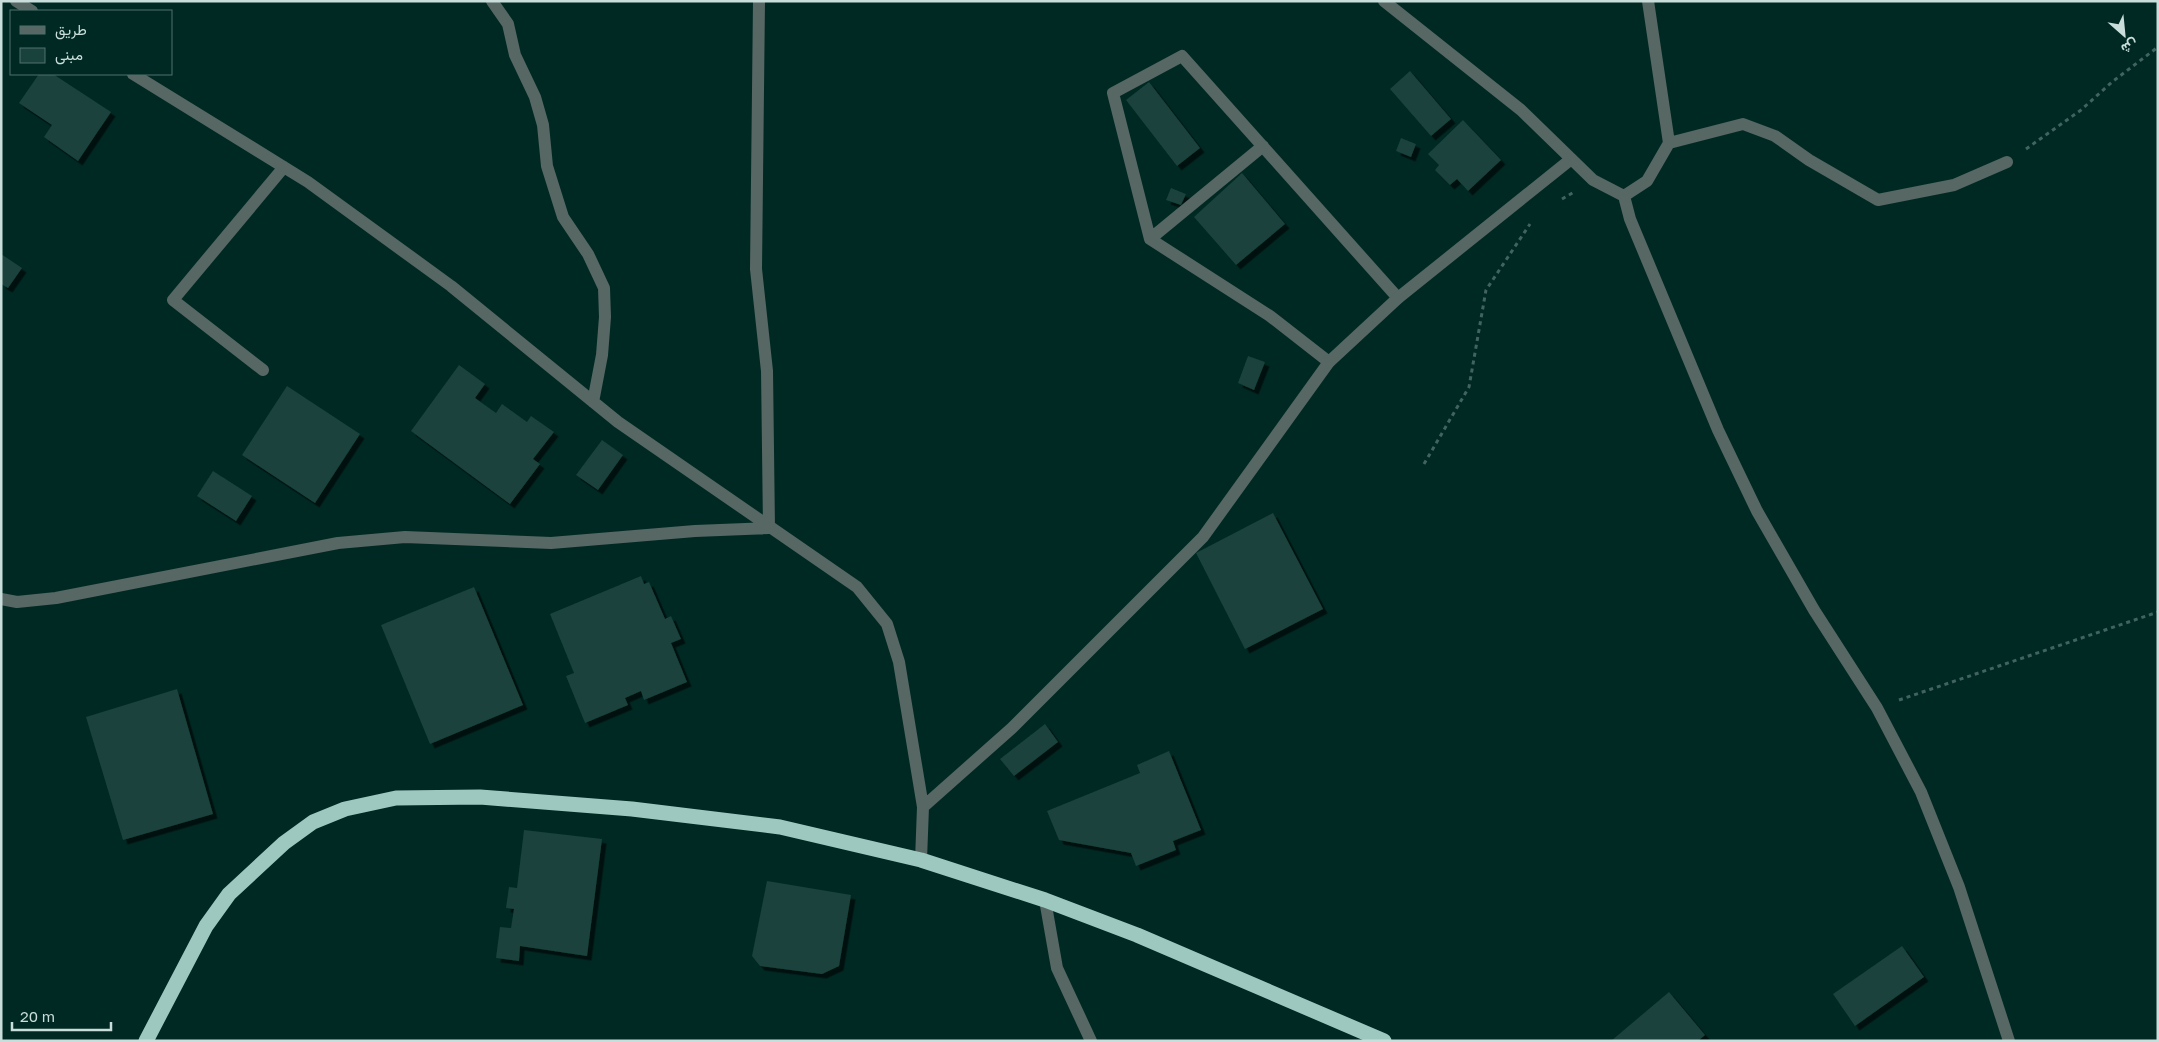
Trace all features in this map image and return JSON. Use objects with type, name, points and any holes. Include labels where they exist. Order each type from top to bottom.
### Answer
[{"type":"highway","points":[[146,1041],[206,926],[229,894],[284,843],[313,822],[345,809],[396,798],[480,797],[632,809],[780,827],[921,860],[1045,900],[1137,935],[1384,1041]]},
{"type":"street","points":[[16,1],[30,10]]},
{"type":"street","points":[[492,1],[508,24],[515,56],[535,97],[543,125],[547,166],[563,218],[588,254],[604,288],[605,317],[602,354],[593,402]]},
{"type":"street","points":[[759,1],[756,269],[767,371],[769,528]]},
{"type":"street","points":[[1384,1],[1521,110],[1570,160],[1593,180],[1624,196],[1630,219],[1718,430],[1756,511],[1814,610],[1877,708],[1921,792],[1959,887],[2009,1041]]},
{"type":"street","points":[[1624,196],[1647,181],[1669,143],[1648,1]]},
{"type":"street","points":[[1329,362],[1270,316],[1150,239],[1113,93],[1182,56],[1398,298]]},
{"type":"street","points":[[135,75],[308,182],[450,286],[618,422],[769,528],[858,587],[887,624],[899,662],[923,807],[921,860]]},
{"type":"street","points":[[1669,143],[1743,124],[1775,136],[1809,160],[1878,200],[1954,185],[2007,162]]},
{"type":"street","points":[[1150,239],[1263,146]]},
{"type":"street","points":[[923,807],[1012,728],[1203,537],[1329,362],[1398,298],[1570,160]]},
{"type":"street","points":[[263,370],[173,300],[284,167]]},
{"type":"street","points":[[1,600],[17,602],[56,598],[338,543],[396,538],[466,538],[551,543],[695,531],[769,528]]},
{"type":"street","points":[[1045,900],[1057,968],[1091,1041]]},
{"type":"path","points":[[2007,162],[2081,110],[2112,82],[2158,47]]},
{"type":"path","points":[[1560,200],[1593,180]]},
{"type":"path","points":[[1424,464],[1469,387],[1486,290],[1530,223]]},
{"type":"path","points":[[1877,708],[2158,612]]},
{"type":"building","points":[[1410,71],[1451,119],[1431,136],[1390,89]]},
{"type":"building","points":[[38,75],[55,75],[111,112],[78,161],[44,137],[52,125],[19,103]]},
{"type":"building","points":[[1149,82],[1200,148],[1177,166],[1126,100]]},
{"type":"building","points":[[1463,120],[1501,160],[1468,191],[1457,179],[1450,185],[1435,170],[1439,165],[1428,154]]},
{"type":"building","points":[[1401,138],[1416,144],[1411,157],[1396,151]]},
{"type":"building","points":[[1242,173],[1285,224],[1236,265],[1194,217]]},
{"type":"building","points":[[1171,188],[1186,194],[1181,205],[1166,200]]},
{"type":"building","points":[[1,254],[22,268],[8,288],[1,284]]},
{"type":"building","points":[[1248,356],[1265,362],[1254,390],[1238,383]]},
{"type":"building","points":[[459,365],[485,384],[475,398],[496,413],[502,404],[527,422],[531,416],[554,432],[533,459],[540,464],[510,504],[411,431]]},
{"type":"building","points":[[287,386],[360,434],[315,503],[242,455]]},
{"type":"building","points":[[602,440],[623,455],[598,490],[576,475]]},
{"type":"building","points":[[213,471],[252,496],[236,521],[197,496]]},
{"type":"building","points":[[1273,513],[1323,609],[1245,649],[1196,553]]},
{"type":"building","points":[[641,576],[644,584],[649,582],[665,619],[671,616],[681,639],[671,643],[687,682],[644,700],[641,691],[625,698],[628,705],[585,723],[566,676],[574,673],[550,614]]},
{"type":"building","points":[[474,587],[523,705],[430,744],[381,625]]},
{"type":"building","points":[[177,689],[213,814],[123,840],[86,717]]},
{"type":"building","points":[[1045,724],[1058,742],[1014,776],[1000,759]]},
{"type":"building","points":[[1169,751],[1201,830],[1173,841],[1176,850],[1136,866],[1131,853],[1059,840],[1047,811],[1140,773],[1137,765]]},
{"type":"building","points":[[524,830],[602,839],[587,956],[520,946],[519,961],[496,958],[500,927],[511,928],[514,909],[506,908],[509,887],[517,888]]},
{"type":"building","points":[[767,881],[851,895],[839,966],[822,974],[760,966],[752,956]]},
{"type":"building","points":[[1902,946],[1924,977],[1855,1026],[1833,994]]},
{"type":"building","points":[[1669,992],[1705,1035],[1698,1041],[1611,1041]]}]
